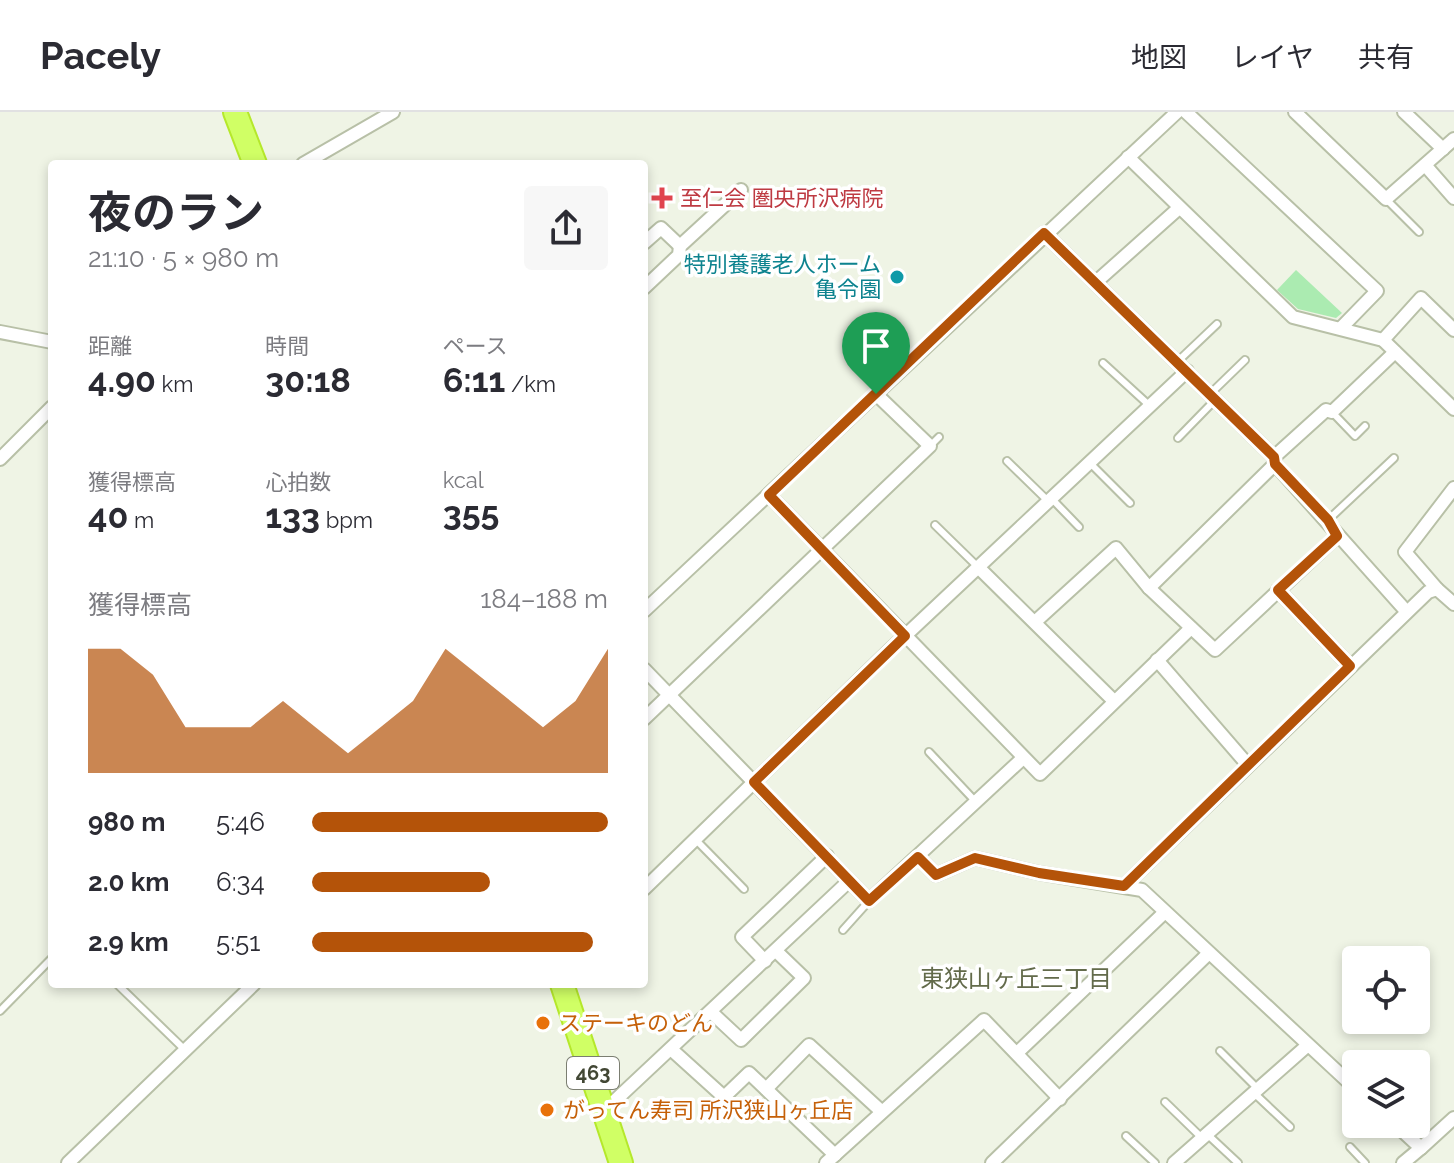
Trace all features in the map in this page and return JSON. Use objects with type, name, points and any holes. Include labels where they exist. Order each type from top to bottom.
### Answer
[{"type":"highway","points":[[235,112],[253,160]]},
{"type":"highway","name":"463","points":[[563,988],[606,1109],[621,1163]]},
{"type":"street","points":[[310,160],[393,112]]},
{"type":"street","points":[[648,607],[1044,233],[1177,112]]},
{"type":"street","points":[[1186,112],[1377,291],[1341,328]]},
{"type":"street","points":[[1295,112],[1386,199],[1454,139]]},
{"type":"street","points":[[1404,112],[1443,149]]},
{"type":"street","points":[[1128,157],[1293,317],[1383,340],[1454,409]]},
{"type":"street","points":[[1425,165],[1454,198]]},
{"type":"street","points":[[648,284],[679,255],[680,246],[741,190]]},
{"type":"street","points":[[1096,282],[1179,208]]},
{"type":"street","points":[[648,239],[661,228],[680,246]]},
{"type":"street","points":[[1044,233],[1213,397],[1328,520],[1337,536],[1406,611]]},
{"type":"street","points":[[1383,340],[1421,298],[1454,330]]},
{"type":"street","points":[[0,332],[48,341]]},
{"type":"street","points":[[1149,588],[1326,410],[1332,412],[1395,352]]},
{"type":"street","points":[[648,885],[905,636],[1150,406],[1182,366]]},
{"type":"street","points":[[648,715],[934,442],[876,394]]},
{"type":"street","points":[[0,459],[48,411]]},
{"type":"street","points":[[1448,595],[1405,552],[1454,488]]},
{"type":"street","points":[[769,495],[1040,774],[1191,628]]},
{"type":"street","points":[[1036,621],[1116,548],[1149,588],[1215,650],[1337,536]]},
{"type":"street","points":[[979,568],[1114,701]]},
{"type":"street","points":[[1278,590],[1350,666]]},
{"type":"street","points":[[1124,886],[1406,611],[1428,592],[1448,595]]},
{"type":"street","points":[[1157,660],[1247,764]]},
{"type":"street","points":[[648,673],[869,901],[1023,758]]},
{"type":"street","points":[[765,961],[742,937],[827,856]]},
{"type":"street","points":[[918,857],[936,875],[975,858],[1039,873],[1142,890],[1342,1076]]},
{"type":"street","points":[[606,1109],[849,881]]},
{"type":"street","points":[[1017,1053],[1165,912]]},
{"type":"street","points":[[711,1012],[741,1040],[804,978],[776,951]]},
{"type":"street","points":[[992,1163],[1209,953]]},
{"type":"street","points":[[68,1163],[250,988]]},
{"type":"street","points":[[672,1050],[724,1097],[749,1073],[830,1159],[984,1020],[1060,1099]]},
{"type":"street","points":[[766,1089],[809,1045],[881,1111]]},
{"type":"street","points":[[1181,1161],[1308,1045]]},
{"type":"street","points":[[1403,1163],[1454,1118]]},
{"type":"street","points":[[1410,1138],[1421,1148]]},
{"type":"lane","points":[[1386,199],[1419,232]]},
{"type":"lane","points":[[1182,366],[1217,324]]},
{"type":"lane","points":[[1178,438],[1245,360]]},
{"type":"lane","points":[[1103,363],[1150,406]]},
{"type":"lane","points":[[1332,412],[1355,436],[1365,426]]},
{"type":"lane","points":[[1328,520],[1394,458]]},
{"type":"lane","points":[[1007,461],[1079,527]]},
{"type":"lane","points":[[1090,463],[1130,503]]},
{"type":"lane","points":[[935,525],[979,568]]},
{"type":"lane","points":[[929,752],[976,802]]},
{"type":"lane","points":[[696,839],[744,889]]},
{"type":"lane","points":[[843,930],[869,901]]},
{"type":"lane","points":[[0,1011],[48,962]]},
{"type":"lane","points":[[121,988],[185,1050]]},
{"type":"lane","points":[[1220,1051],[1290,1127]]},
{"type":"lane","points":[[1165,1102],[1238,1163]]},
{"type":"lane","points":[[1126,1136],[1155,1163]]},
{"type":"lane","points":[[1350,1147],[1365,1163]]},
{"type":"green space","points":[[1296,270],[1342,313],[1336,318],[1298,309],[1277,290]]},
{"type":"place","name":"至仁会 圏央所沢病院","points":[[662,198]]},
{"type":"place","name":"特別養護老人ホーム 亀令園","points":[[897,277]]},
{"type":"place","name":"ステーキのどん","points":[[543,1023]]},
{"type":"place","name":"がってん寿司 所沢狭山ヶ丘店","points":[[547,1110]]},
{"type":"district","name":"東狭山ヶ丘三丁目","points":[[1016,978]]},
{"type":"route","points":[[1044,233],[1274,457],[1275,464],[1328,520],[1337,536],[1278,590],[1350,666],[1124,886],[1039,873],[975,858],[936,875],[918,857],[869,901],[754,782],[905,636],[769,495],[876,394],[1044,233]]}]
